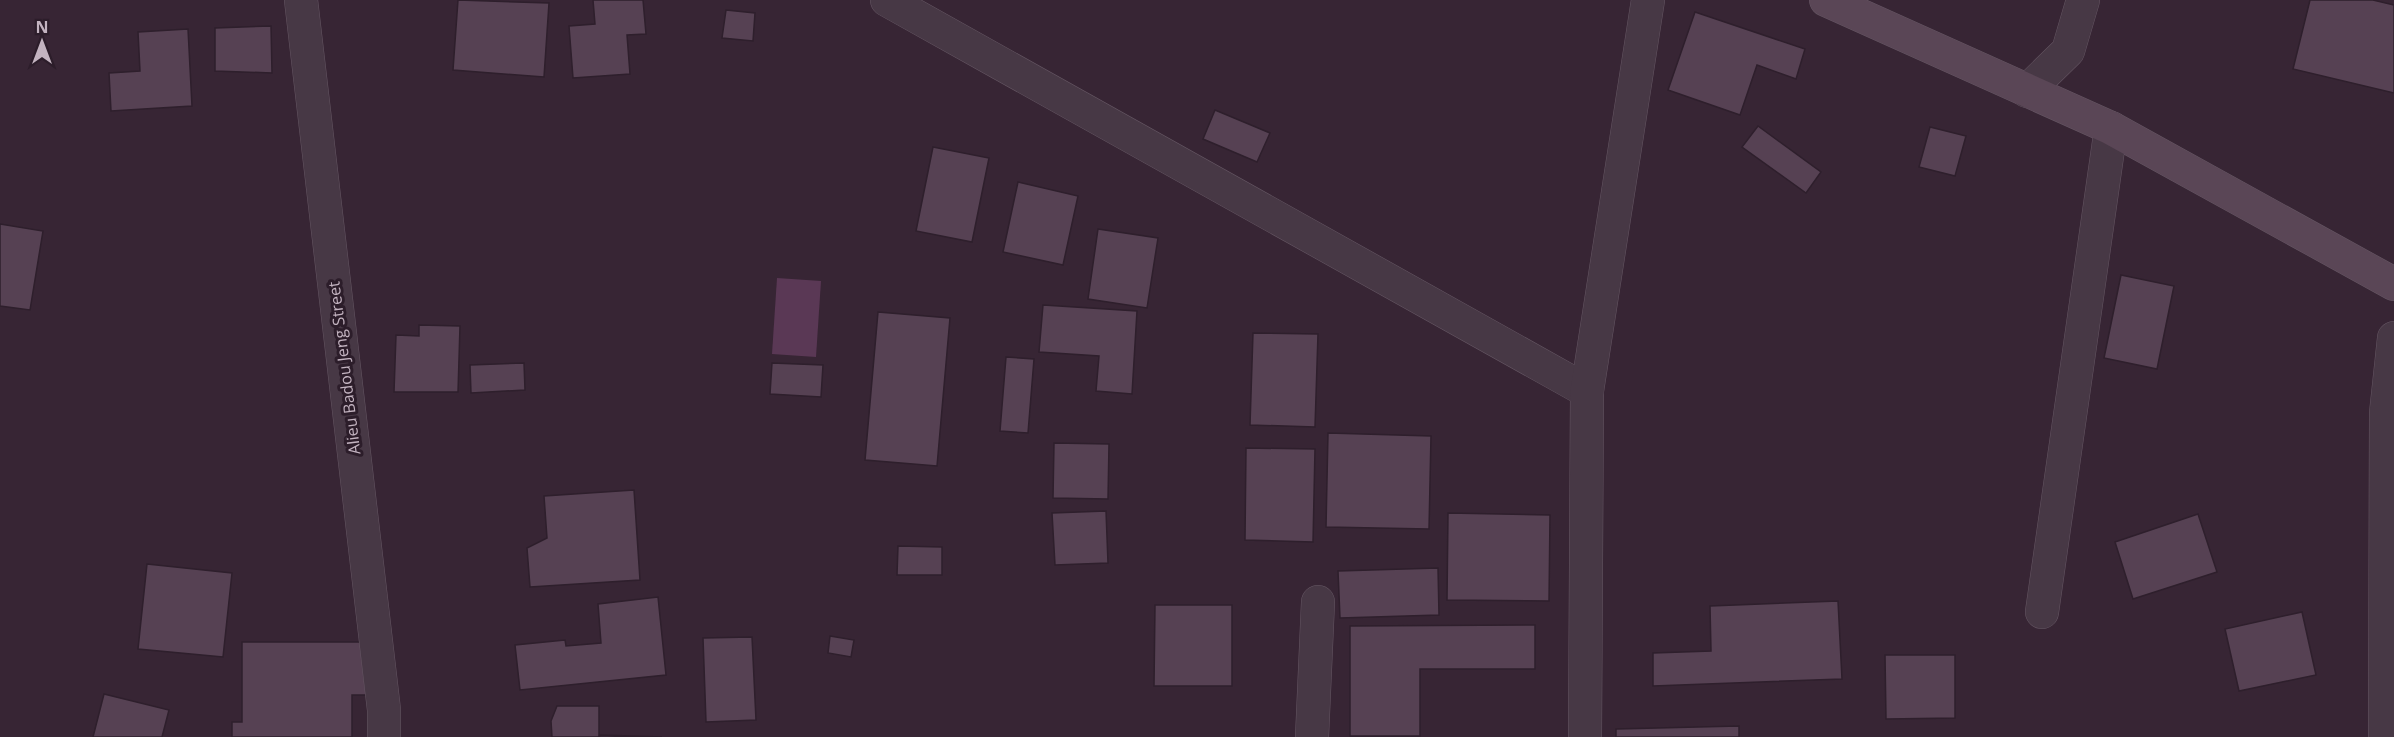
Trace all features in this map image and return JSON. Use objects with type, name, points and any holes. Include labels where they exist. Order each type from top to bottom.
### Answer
[{"type":"street","name":"Alieu Badou Jeng Street","points":[[301,0],[384,710],[384,737]]},
{"type":"street","points":[[887,0],[1587,391]]},
{"type":"street","points":[[1585,737],[1587,391],[1648,0]]},
{"type":"street","points":[[1826,0],[2111,128],[2394,284]]},
{"type":"street","points":[[2027,91],[2068,51],[2083,0]]},
{"type":"street","points":[[2042,612],[2111,128]]},
{"type":"street","points":[[2385,737],[2386,413],[2394,338]]},
{"type":"street","points":[[1312,737],[1318,602]]},
{"type":"shaded area","points":[[777,278],[821,281],[816,357],[772,354]]},
{"type":"building","points":[[458,0],[549,3],[544,77],[453,70]]},
{"type":"building","points":[[593,0],[643,0],[646,34],[627,35],[630,74],[573,78],[569,26],[595,24]]},
{"type":"building","points":[[2310,0],[2373,0],[2394,5],[2394,93],[2293,69]]},
{"type":"building","points":[[726,10],[755,13],[753,41],[722,38]]},
{"type":"building","points":[[1695,12],[1805,49],[1796,79],[1757,65],[1740,115],[1668,90]]},
{"type":"building","points":[[271,26],[272,73],[215,71],[215,28]]},
{"type":"building","points":[[188,29],[192,106],[111,111],[109,73],[140,71],[138,32]]},
{"type":"building","points":[[1215,110],[1270,133],[1257,162],[1203,139]]},
{"type":"building","points":[[1758,126],[1821,172],[1806,193],[1742,147]]},
{"type":"building","points":[[1930,127],[1966,136],[1955,176],[1919,167]]},
{"type":"building","points":[[933,147],[989,158],[972,242],[916,231]]},
{"type":"building","points":[[1018,182],[1078,196],[1063,265],[1003,252]]},
{"type":"building","points":[[0,224],[43,231],[30,310],[0,306]]},
{"type":"building","points":[[1098,229],[1158,238],[1147,308],[1088,299]]},
{"type":"building","points":[[2121,275],[2174,286],[2157,369],[2104,358]]},
{"type":"building","points":[[1043,305],[1137,311],[1132,394],[1096,391],[1099,356],[1039,352]]},
{"type":"building","points":[[878,312],[950,318],[937,466],[865,460]]},
{"type":"building","points":[[419,325],[460,326],[458,392],[394,392],[396,335],[419,336]]},
{"type":"building","points":[[1253,333],[1318,334],[1315,427],[1250,425]]},
{"type":"building","points":[[1006,357],[1034,359],[1028,433],[1000,431]]},
{"type":"building","points":[[524,363],[525,390],[471,393],[470,365]]},
{"type":"building","points":[[772,363],[823,365],[821,397],[770,394]]},
{"type":"building","points":[[1328,433],[1431,436],[1429,529],[1326,527]]},
{"type":"building","points":[[1054,443],[1109,444],[1108,499],[1053,498]]},
{"type":"building","points":[[1246,448],[1315,449],[1313,542],[1245,540]]},
{"type":"building","points":[[634,490],[640,580],[530,587],[527,548],[547,538],[544,496]]},
{"type":"building","points":[[1106,511],[1108,563],[1055,565],[1052,513]]},
{"type":"building","points":[[1448,513],[1550,515],[1549,601],[1447,600]]},
{"type":"building","points":[[2198,514],[2217,572],[2133,599],[2115,542]]},
{"type":"building","points":[[898,546],[942,547],[942,575],[897,575]]},
{"type":"building","points":[[147,564],[232,573],[223,657],[138,649]]},
{"type":"building","points":[[1438,568],[1439,615],[1340,618],[1338,571]]},
{"type":"building","points":[[658,597],[666,675],[520,690],[515,645],[565,640],[566,646],[601,643],[598,604]]},
{"type":"building","points":[[1838,601],[1842,679],[1653,686],[1653,653],[1711,651],[1710,606]]},
{"type":"building","points":[[1155,605],[1232,605],[1232,686],[1154,686]]},
{"type":"building","points":[[2302,612],[2316,675],[2239,691],[2225,629]]},
{"type":"building","points":[[1535,625],[1535,669],[1420,669],[1420,736],[1350,736],[1350,626]]},
{"type":"building","points":[[830,636],[854,640],[851,657],[828,653]]},
{"type":"building","points":[[752,637],[756,720],[706,722],[703,638]]},
{"type":"building","points":[[242,642],[372,642],[372,695],[352,695],[352,737],[232,737],[232,722],[242,722]]},
{"type":"building","points":[[1885,655],[1955,655],[1955,718],[1886,719]]},
{"type":"building","points":[[104,694],[169,710],[162,737],[93,737]]},
{"type":"building","points":[[557,706],[599,706],[599,737],[552,737],[551,721]]},
{"type":"building","points":[[1739,726],[1739,737],[1616,737],[1616,729]]},
{"type":"building","points":[[600,735],[662,737],[599,737]]}]
